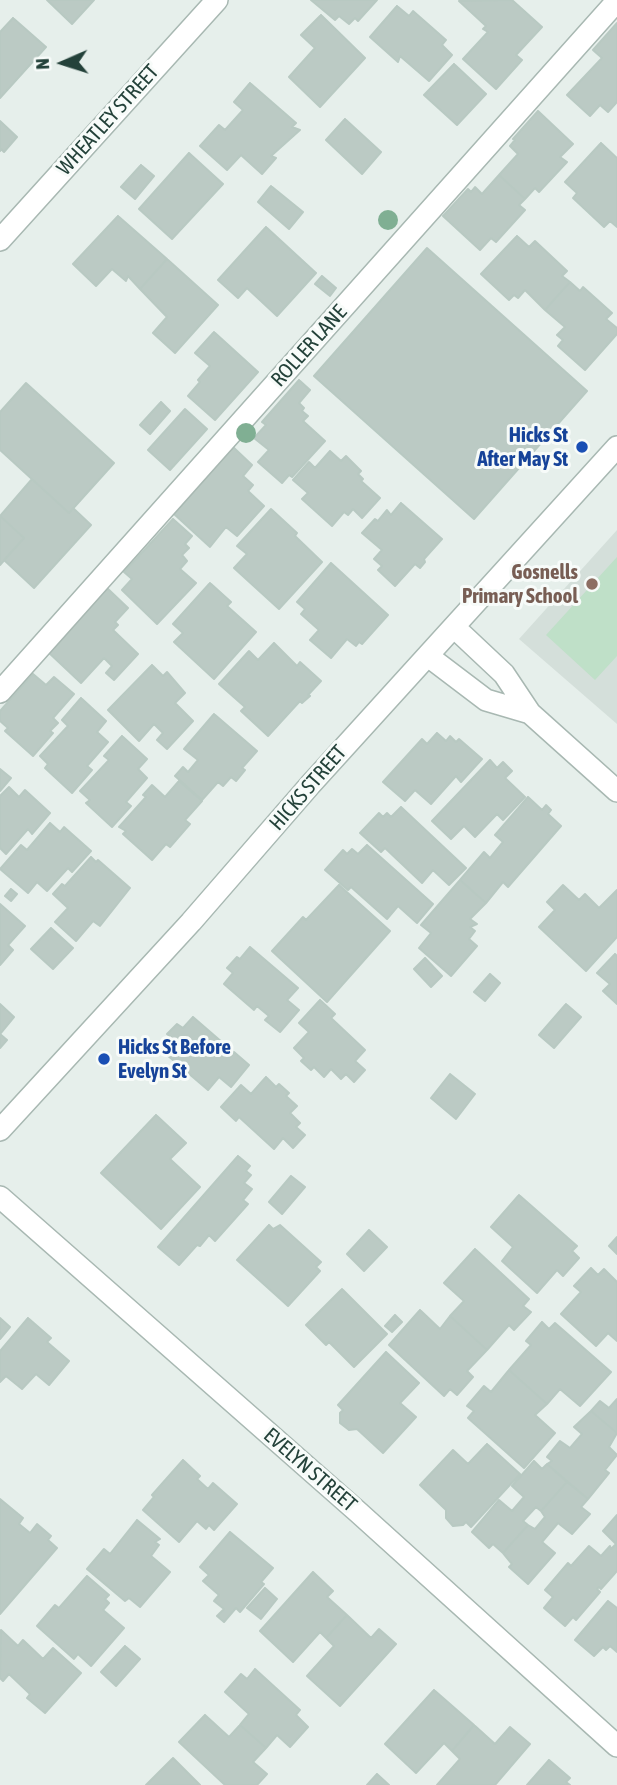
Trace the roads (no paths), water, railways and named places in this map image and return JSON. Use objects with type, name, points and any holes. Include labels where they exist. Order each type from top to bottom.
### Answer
[{"type":"street","name":"WHEATLEY STREET","points":[[0,240],[217,0]]},
{"type":"street","name":"ROLLER LANE","points":[[0,692],[617,1]]},
{"type":"street","name":"HICKS STREET","points":[[0,1130],[191,922],[617,447]]},
{"type":"street","points":[[454,627],[505,674],[530,713],[617,791]]},
{"type":"street","points":[[428,656],[486,700],[530,713]]},
{"type":"street","name":"EVELYN STREET","points":[[0,1197],[358,1512],[617,1746]]},
{"type":"place","name":"Hicks St After May St","points":[[582,447]]},
{"type":"place","name":"Gosnells Primary School","points":[[592,584]]},
{"type":"place","name":"Hicks St Before Evelyn St","points":[[104,1059]]}]
